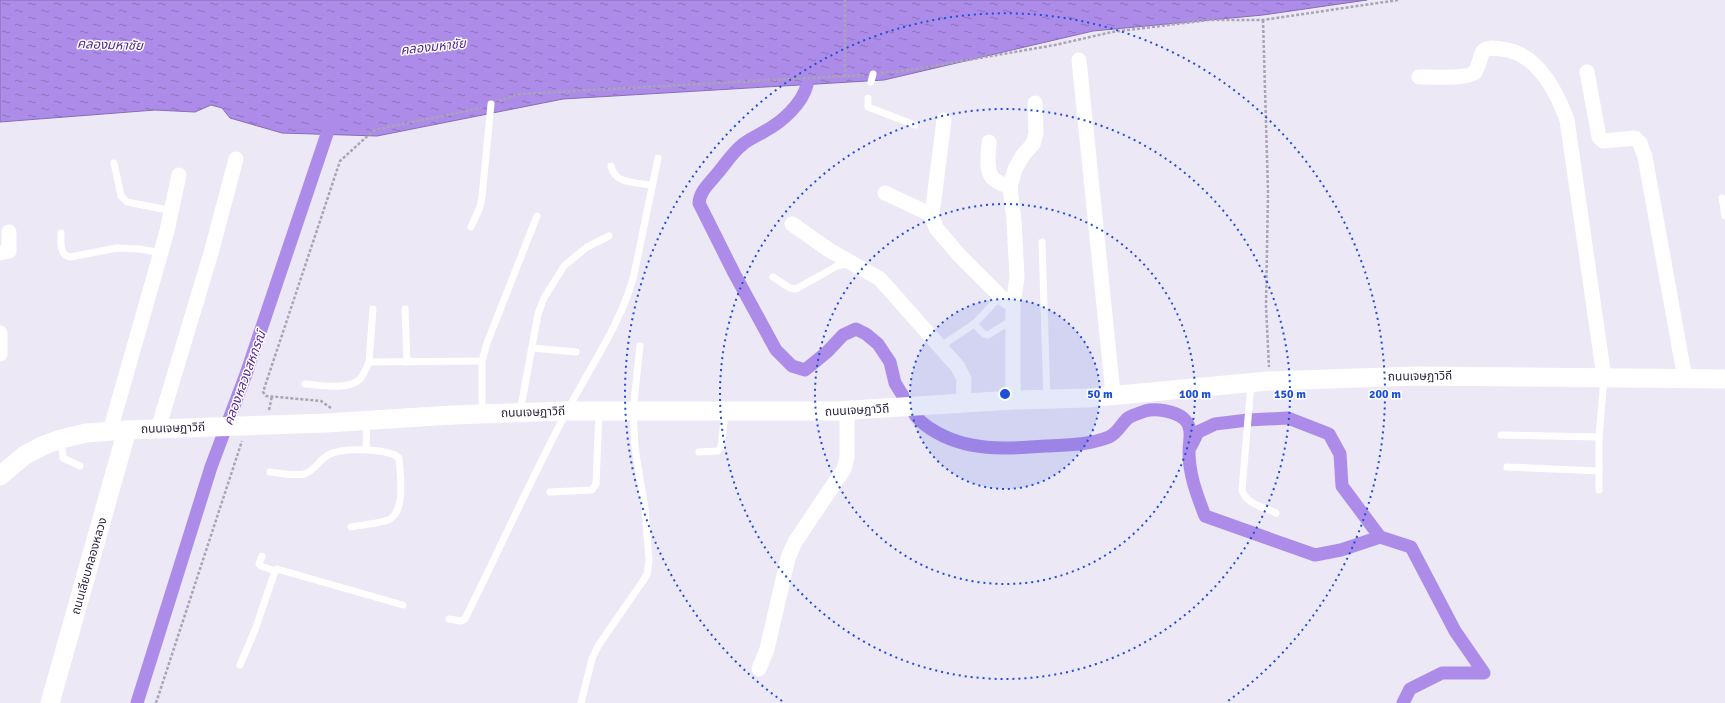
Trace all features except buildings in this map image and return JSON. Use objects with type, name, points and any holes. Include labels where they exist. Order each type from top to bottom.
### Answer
[{"type":"street","points":[[1419,77],[1452,77],[1471,74],[1475,71],[1482,51],[1490,48],[1507,49],[1530,60],[1541,72],[1560,101],[1567,120],[1604,377]]},
{"type":"street","points":[[1079,60],[1114,394]]},
{"type":"street","points":[[1587,72],[1599,137],[1603,141],[1635,138],[1640,143],[1645,157],[1685,379]]},
{"type":"street","points":[[1013,400],[1012,312],[1017,277],[1014,221],[1010,187],[1015,169],[1023,155],[1033,144],[1036,133],[1035,103]]},
{"type":"street","points":[[944,120],[932,216],[936,228],[960,256],[1002,298],[1012,312]]},
{"type":"street","points":[[989,142],[988,167],[990,175],[994,179],[1010,187]]},
{"type":"street","points":[[158,429],[236,159]]},
{"type":"street","points":[[118,430],[160,253],[173,211],[179,175]]},
{"type":"street","points":[[885,193],[932,216]]},
{"type":"street","points":[[792,224],[829,250],[880,279],[941,346],[958,367],[964,379],[963,404]]},
{"type":"street","points":[[0,253],[8,251],[9,232]]},
{"type":"street","points":[[0,333],[0,354]]},
{"type":"street","name":"ถนนเจษฎาวิถี","points":[[0,476],[25,455],[42,446],[61,439],[118,430],[178,429],[567,411],[847,411],[1013,400],[1087,398],[1114,394],[1260,382],[1416,376],[1725,379]]},
{"type":"street","points":[[759,669],[767,649],[788,558],[795,542],[844,469],[847,456],[847,411]]},
{"type":"street","name":"ถนนเลียบคลองหลวง","points":[[50,703],[118,430]]},
{"type":"lane","points":[[871,82],[873,74]]},
{"type":"lane","points":[[868,98],[868,107],[915,125]]},
{"type":"lane","points":[[471,227],[480,208],[482,197],[492,104]]},
{"type":"lane","points":[[449,619],[461,621],[465,619],[567,411],[610,334],[631,288],[658,158]]},
{"type":"lane","points":[[114,163],[121,196],[127,202],[173,211]]},
{"type":"lane","points":[[611,166],[615,176],[622,180],[652,185]]},
{"type":"lane","points":[[1722,198],[1725,216]]},
{"type":"lane","points":[[482,414],[482,361],[492,327],[537,216]]},
{"type":"lane","points":[[61,233],[62,252],[65,256],[70,257],[117,248],[140,249],[160,253]]},
{"type":"lane","points":[[520,413],[538,314],[544,298],[564,266],[587,247],[609,236]]},
{"type":"lane","points":[[1042,242],[1048,399]]},
{"type":"lane","points":[[773,277],[790,288],[796,289],[837,266],[851,263]]},
{"type":"lane","points":[[941,346],[974,324],[996,301]]},
{"type":"lane","points":[[305,384],[343,386],[354,384],[361,378],[370,362],[373,309]]},
{"type":"lane","points":[[405,309],[407,362]]},
{"type":"lane","points":[[974,324],[984,334],[988,335],[1012,312]]},
{"type":"lane","points":[[581,703],[592,659],[598,646],[647,575],[649,560],[645,509],[635,448],[633,411],[640,346]]},
{"type":"lane","points":[[532,348],[576,352]]},
{"type":"lane","points":[[370,362],[482,361]]},
{"type":"lane","points":[[1599,490],[1599,437],[1604,377]]},
{"type":"lane","points":[[1260,382],[1242,490],[1244,496],[1251,502],[1276,513]]},
{"type":"lane","points":[[550,492],[592,490],[596,484],[600,411]]},
{"type":"lane","points":[[699,452],[718,451],[721,447],[725,412]]},
{"type":"lane","points":[[366,449],[367,420]]},
{"type":"lane","points":[[1501,435],[1599,437]]},
{"type":"lane","points":[[61,439],[63,458],[80,466]]},
{"type":"lane","points":[[270,472],[304,474],[318,466],[323,458],[329,454],[366,449],[390,452],[399,458],[401,503],[397,512],[390,520],[351,527]]},
{"type":"lane","points":[[1507,467],[1599,471]]},
{"type":"lane","points":[[262,556],[259,564],[260,566],[275,571],[281,569],[403,605]]},
{"type":"lane","points":[[240,665],[255,630],[275,571]]},
{"type":"path","points":[[845,0],[845,77],[904,71],[1055,45],[1112,32],[1209,20],[1263,20],[1398,0]]},
{"type":"path","points":[[1260,382],[1270,370],[1266,306],[1268,192],[1267,104],[1263,20]]},
{"type":"path","points":[[268,415],[272,396]]},
{"type":"path","points":[[156,703],[244,434]]},
{"type":"water","name":"คลองมหาชัย","points":[[0,0],[1367,0],[1263,15],[1093,31],[884,80],[563,99],[377,136],[282,133],[230,118],[222,108],[211,105],[195,112],[155,110],[0,122]]},
{"type":"waterway","points":[[807,85],[801,99],[784,118],[750,139],[735,152],[705,188],[699,203],[734,273],[776,350],[792,366],[805,370],[827,352],[843,335],[856,329],[866,334],[878,344],[890,362],[895,383],[903,396]]},
{"type":"waterway","name":"คลองหลวงสหกรณ์","points":[[137,703],[211,467],[246,374],[332,119]]},
{"type":"waterway","points":[[915,415],[931,429],[958,442],[987,447],[1016,448],[1094,442],[1112,435],[1128,418],[1134,415],[1149,410],[1170,412],[1183,418],[1189,425],[1190,469],[1196,493],[1205,516],[1315,555],[1341,550],[1380,537]]},
{"type":"waterway","points":[[1191,446],[1198,432],[1215,424],[1248,420],[1288,418],[1329,434],[1340,454],[1342,486],[1380,537],[1411,547],[1455,631],[1484,673],[1442,673],[1410,689],[1403,703]]}]
